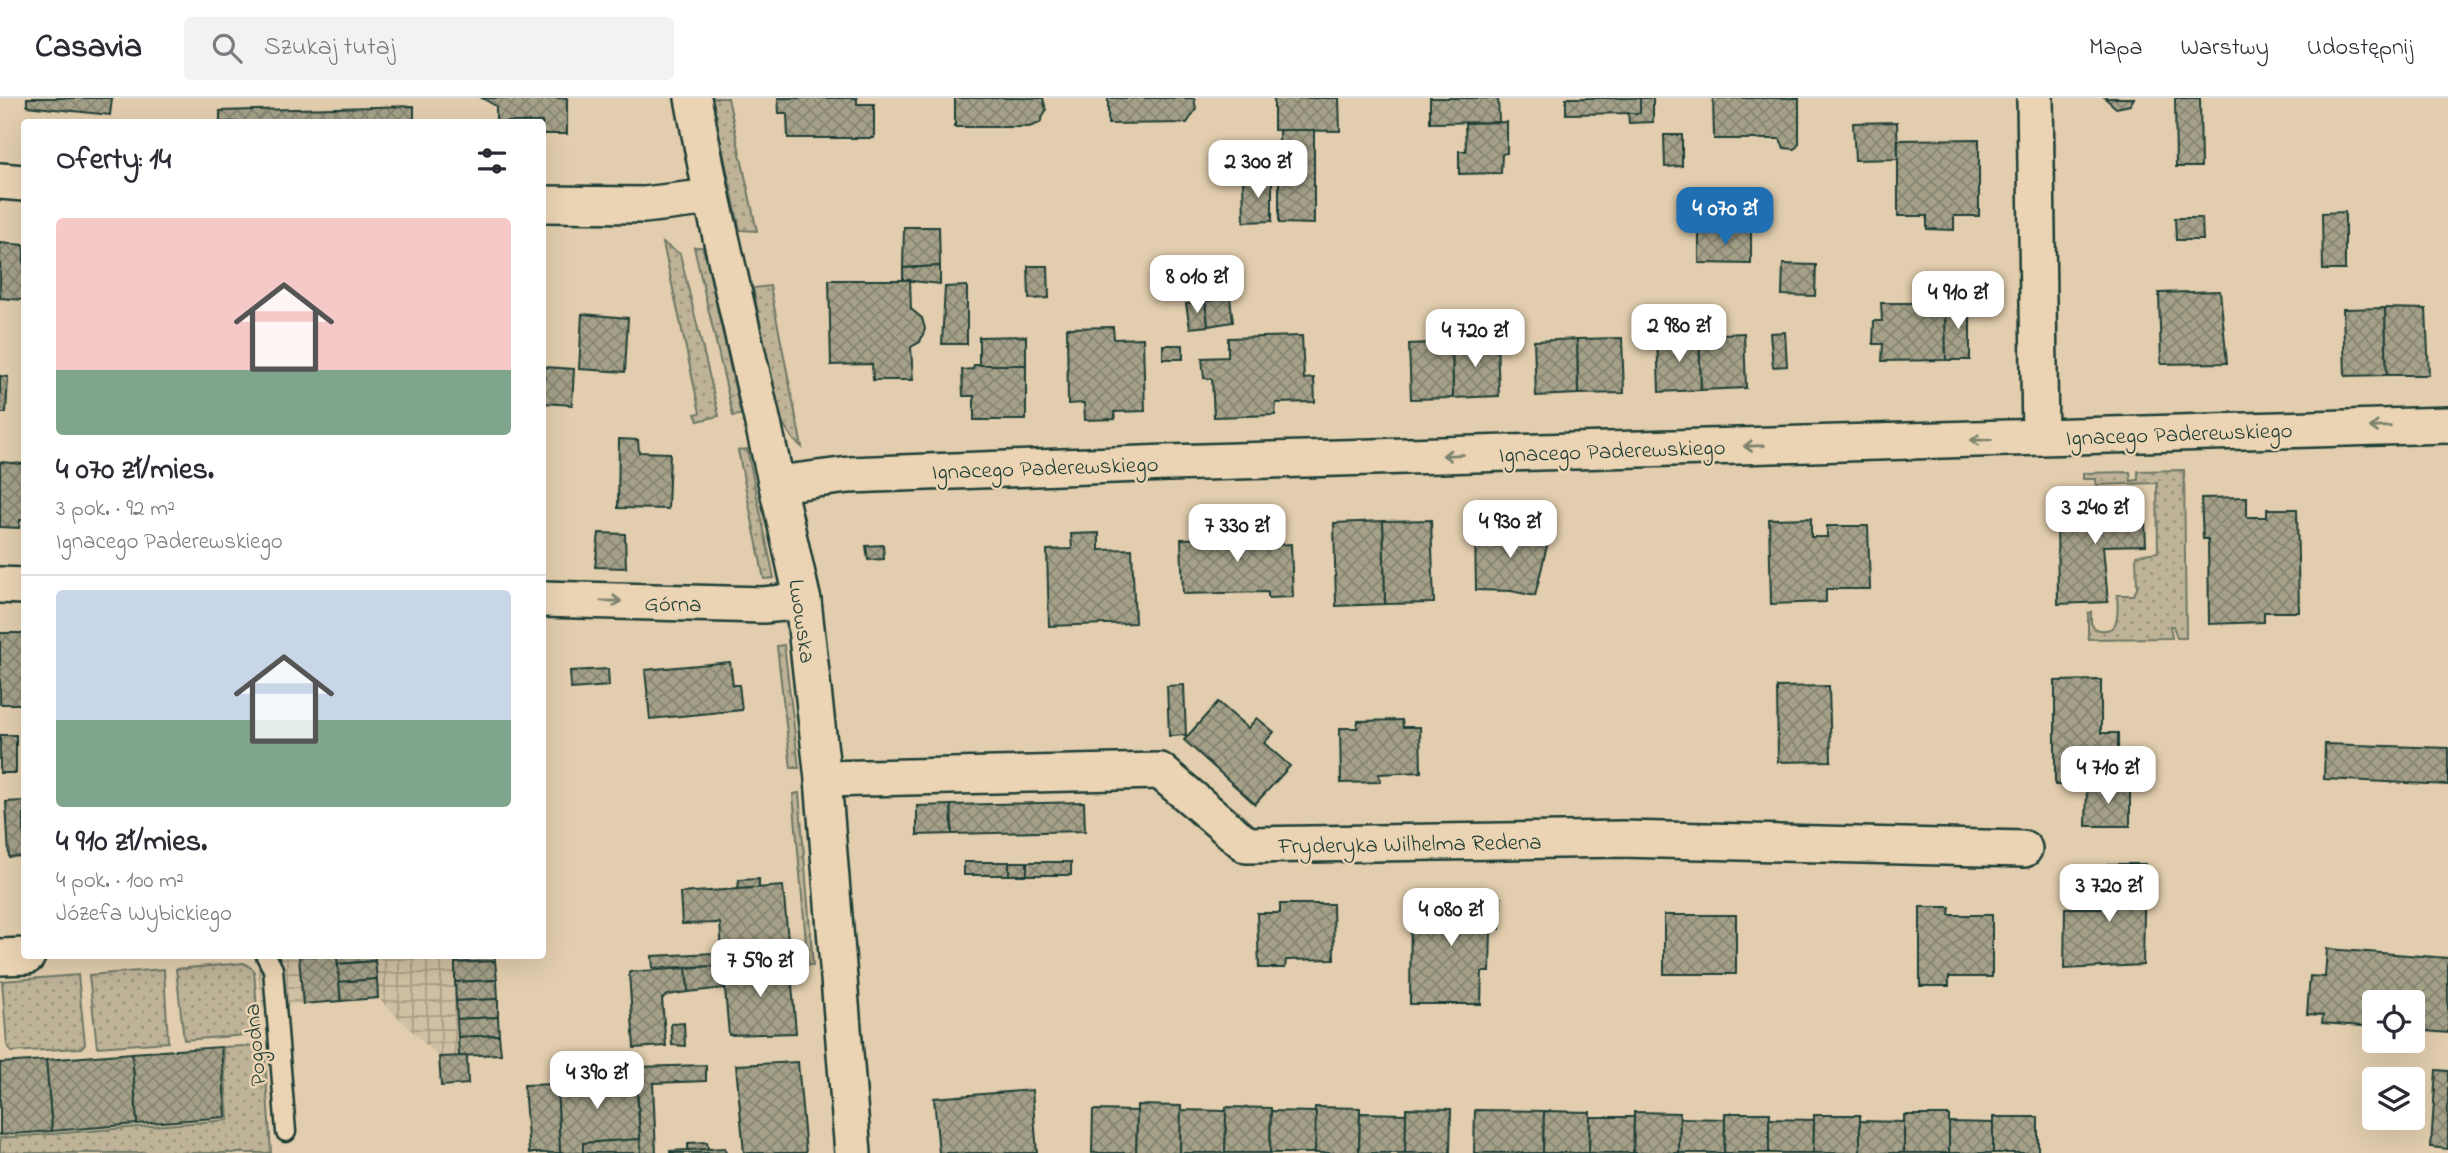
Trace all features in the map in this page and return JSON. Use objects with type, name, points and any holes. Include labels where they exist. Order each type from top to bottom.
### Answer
[{"type":"street","name":"Lwowska","points":[[693,98],[712,197],[803,601],[823,779],[853,1153]]},
{"type":"street","points":[[2035,98],[2040,437]]},
{"type":"street","points":[[0,181],[21,183]]},
{"type":"street","points":[[546,204],[644,205],[712,197]]},
{"type":"street","name":"Ignacego Paderewskiego","points":[[777,484],[849,475],[979,470],[2448,425]]},
{"type":"street","points":[[0,585],[21,586]]},
{"type":"street","name":"Górna","points":[[546,599],[764,605],[803,601]]},
{"type":"street","name":"Fryderyka Wilhelma Redena","points":[[823,779],[1160,771],[1247,845],[1622,839],[2024,849]]},
{"type":"street","points":[[0,957],[21,956]]},
{"type":"lane","name":"Pogodna","points":[[268,959],[273,969],[286,1132]]},
{"type":"shaded area","points":[[711,98],[728,98],[757,231],[740,230]]},
{"type":"shaded area","points":[[663,243],[680,254],[719,416],[698,421],[695,414],[700,413]]},
{"type":"shaded area","points":[[694,247],[702,247],[706,258],[741,415],[733,416]]},
{"type":"shaded area","points":[[770,286],[802,447],[780,419],[753,288]]},
{"type":"shaded area","points":[[747,449],[774,578],[764,579],[738,450]]},
{"type":"shaded area","points":[[2184,470],[2186,638],[2177,638],[2173,626],[2170,626],[2172,638],[2088,639],[2088,613],[2091,612],[2091,623],[2095,629],[2110,629],[2114,626],[2117,595],[2133,595],[2137,589],[2136,555],[2158,552],[2157,483],[2096,485],[2096,479],[2083,479],[2083,473],[2130,472],[2131,481],[2138,480],[2138,471]]},
{"type":"shaded area","points":[[784,645],[799,768],[791,768],[777,646]]},
{"type":"shaded area","points":[[799,793],[813,965],[808,965],[793,794]]},
{"type":"shaded area","points":[[256,959],[495,959],[501,1054],[467,1056],[468,1084],[441,1086],[439,1057],[378,998],[262,1007]]},
{"type":"shaded area","points":[[244,963],[254,970],[259,1034],[184,1040],[176,969]]},
{"type":"shaded area","points":[[164,969],[168,1042],[97,1047],[89,975]]},
{"type":"shaded area","points":[[78,975],[85,1044],[81,1048],[11,1052],[7,1045],[2,981]]},
{"type":"shaded area","points":[[264,1045],[271,1153],[0,1153],[0,1138],[228,1120],[223,1047]]},
{"type":"building","points":[[27,98],[112,98],[110,115],[27,106]]},
{"type":"building","points":[[482,98],[567,98],[567,134],[546,134],[546,119],[496,119],[496,106]]},
{"type":"building","points":[[778,98],[857,98],[857,104],[874,104],[874,138],[788,138],[787,113],[779,113]]},
{"type":"building","points":[[955,98],[1043,98],[1046,110],[1040,123],[1029,127],[955,127]]},
{"type":"building","points":[[1108,98],[1194,98],[1196,109],[1187,123],[1108,124]]},
{"type":"building","points":[[1274,98],[1339,98],[1340,131],[1274,130]]},
{"type":"building","points":[[1430,98],[1498,98],[1499,122],[1430,123]]},
{"type":"building","points":[[1566,98],[1640,98],[1640,113],[1566,114]]},
{"type":"building","points":[[1640,98],[1653,98],[1653,122],[1629,123],[1628,113],[1640,113]]},
{"type":"building","points":[[1713,98],[1799,98],[1799,144],[1795,149],[1784,148],[1780,139],[1714,139]]},
{"type":"building","points":[[2105,98],[2134,98],[2130,105],[2116,108]]},
{"type":"building","points":[[2175,98],[2200,98],[2201,167],[2176,167]]},
{"type":"building","points":[[414,106],[414,119],[220,119],[220,111]]},
{"type":"building","points":[[1507,122],[1507,153],[1502,154],[1501,173],[1459,174],[1459,151],[1466,151],[1465,123]]},
{"type":"building","points":[[1897,122],[1898,159],[1855,160],[1853,123]]},
{"type":"building","points":[[1279,130],[1314,130],[1314,224],[1279,223]]},
{"type":"building","points":[[1664,135],[1682,135],[1682,166],[1665,167]]},
{"type":"building","points":[[1979,139],[1979,216],[1954,216],[1954,230],[1927,229],[1927,216],[1898,216],[1898,140]]},
{"type":"building","points":[[1272,178],[1272,221],[1244,222],[1243,179]]},
{"type":"building","points":[[2345,212],[2345,270],[2323,270],[2322,213]]},
{"type":"building","points":[[2175,218],[2202,218],[2203,240],[2176,240]]},
{"type":"building","points":[[904,227],[939,227],[940,266],[903,268]]},
{"type":"building","points":[[1699,230],[1751,230],[1751,264],[1699,263]]},
{"type":"building","points":[[0,243],[21,245],[21,300],[0,298]]},
{"type":"building","points":[[1783,264],[1816,265],[1815,296],[1782,295]]},
{"type":"building","points":[[940,266],[940,284],[903,280],[903,268]]},
{"type":"building","points":[[1028,266],[1048,266],[1049,298],[1029,299]]},
{"type":"building","points":[[829,280],[910,280],[911,309],[922,318],[925,329],[920,342],[911,347],[913,380],[873,380],[872,364],[831,365]]},
{"type":"building","points":[[967,286],[967,344],[942,344],[945,287]]},
{"type":"building","points":[[2220,291],[2227,363],[2161,364],[2159,293]]},
{"type":"building","points":[[1230,298],[1233,322],[1208,326],[1205,301]]},
{"type":"building","points":[[1205,301],[1208,326],[1190,328],[1186,304]]},
{"type":"building","points":[[1881,303],[1945,303],[1946,360],[1882,361],[1883,344],[1873,344],[1874,321],[1882,321]]},
{"type":"building","points":[[1945,303],[1970,303],[1970,360],[1946,360]]},
{"type":"building","points":[[2385,308],[2387,375],[2345,376],[2343,309]]},
{"type":"building","points":[[2385,308],[2426,309],[2429,375],[2387,375]]},
{"type":"building","points":[[582,314],[628,318],[625,372],[579,369]]},
{"type":"building","points":[[1113,327],[1114,339],[1143,338],[1145,411],[1114,412],[1115,419],[1085,420],[1084,403],[1068,404],[1067,328]]},
{"type":"building","points":[[1785,332],[1787,366],[1773,367],[1770,333]]},
{"type":"building","points":[[1744,333],[1746,388],[1701,390],[1699,335]]},
{"type":"building","points":[[1699,335],[1701,390],[1659,392],[1657,337]]},
{"type":"building","points":[[1026,336],[1026,365],[979,365],[979,337]]},
{"type":"building","points":[[1302,336],[1304,379],[1314,378],[1315,402],[1276,403],[1275,415],[1214,417],[1212,379],[1204,378],[1202,358],[1228,357],[1228,338]]},
{"type":"building","points":[[1622,338],[1624,393],[1578,394],[1577,339]]},
{"type":"building","points":[[1577,339],[1578,394],[1536,396],[1534,341]]},
{"type":"building","points":[[1497,341],[1499,396],[1453,398],[1452,342]]},
{"type":"building","points":[[1452,342],[1453,398],[1411,399],[1409,344]]},
{"type":"building","points":[[1163,345],[1183,345],[1183,359],[1163,359]]},
{"type":"building","points":[[974,365],[1026,365],[1026,420],[974,420],[974,396],[963,396],[962,370],[973,369]]},
{"type":"building","points":[[546,367],[574,369],[572,405],[546,403]]},
{"type":"building","points":[[0,376],[8,377],[6,413],[0,413]]},
{"type":"building","points":[[619,439],[638,440],[639,452],[670,453],[668,509],[618,508]]},
{"type":"building","points":[[0,462],[21,464],[19,528],[0,527]]},
{"type":"building","points":[[2144,497],[2146,545],[2103,546],[2108,602],[2058,604],[2057,513],[2099,512],[2099,499]]},
{"type":"building","points":[[2247,497],[2247,517],[2267,517],[2267,509],[2297,509],[2299,612],[2264,612],[2264,622],[2209,624],[2208,539],[2203,539],[2201,498]]},
{"type":"building","points":[[1811,518],[1811,537],[1827,537],[1827,526],[1868,526],[1870,589],[1826,589],[1826,602],[1771,604],[1769,519]]},
{"type":"building","points":[[1431,520],[1434,603],[1385,604],[1383,521]]},
{"type":"building","points":[[1383,521],[1385,604],[1336,606],[1334,523]]},
{"type":"building","points":[[1249,526],[1250,532],[1269,533],[1271,545],[1291,544],[1293,597],[1268,598],[1268,592],[1183,594],[1181,539],[1218,538],[1217,527]]},
{"type":"building","points":[[1534,529],[1550,533],[1535,596],[1511,591],[1476,590],[1475,530]]},
{"type":"building","points":[[599,533],[625,534],[626,568],[595,567]]},
{"type":"building","points":[[1099,533],[1099,550],[1132,549],[1135,623],[1049,626],[1047,550],[1072,549],[1071,534]]},
{"type":"building","points":[[883,545],[884,559],[868,560],[866,546]]},
{"type":"building","points":[[0,633],[21,633],[21,704],[0,704]]},
{"type":"building","points":[[730,662],[733,685],[739,685],[742,710],[650,719],[645,670]]},
{"type":"building","points":[[608,669],[609,686],[571,689],[570,671]]},
{"type":"building","points":[[2101,680],[2101,733],[2118,733],[2118,785],[2055,785],[2055,681]]},
{"type":"building","points":[[1184,685],[1186,735],[1169,736],[1167,686]]},
{"type":"building","points":[[1829,686],[1831,761],[1778,762],[1777,687]]},
{"type":"building","points":[[1218,702],[1248,728],[1257,718],[1274,732],[1264,743],[1290,766],[1255,804],[1184,740]]},
{"type":"building","points":[[1402,720],[1403,727],[1420,727],[1421,772],[1379,774],[1380,782],[1341,783],[1340,728],[1357,728],[1358,721]]},
{"type":"building","points":[[0,735],[16,735],[16,773],[0,773]]},
{"type":"building","points":[[2325,744],[2448,748],[2448,785],[2324,779]]},
{"type":"building","points":[[2087,785],[2130,785],[2130,826],[2086,826]]},
{"type":"building","points":[[21,801],[21,856],[9,857],[6,802]]},
{"type":"building","points":[[1084,802],[1085,831],[952,834],[951,805]]},
{"type":"building","points":[[951,805],[952,834],[917,835],[917,806]]},
{"type":"building","points":[[964,862],[1009,862],[1009,875],[964,875]]},
{"type":"building","points":[[1009,862],[1027,862],[1027,875],[1009,875]]},
{"type":"building","points":[[1027,862],[1071,862],[1071,875],[1027,875]]},
{"type":"building","points":[[2107,864],[2145,864],[2143,965],[2064,969],[2065,908],[2106,908]]},
{"type":"building","points":[[759,879],[759,888],[738,889],[739,880]]},
{"type":"building","points":[[783,886],[790,961],[723,966],[720,923],[682,924],[680,893]]},
{"type":"building","points":[[1411,898],[1501,898],[1500,929],[1491,929],[1490,972],[1482,972],[1481,1004],[1410,1004]]},
{"type":"building","points":[[1280,904],[1333,904],[1334,959],[1286,960],[1285,968],[1259,968],[1257,913],[1280,913]]},
{"type":"building","points":[[1920,907],[1950,907],[1949,915],[1992,915],[1992,977],[1949,977],[1949,986],[1920,986]]},
{"type":"building","points":[[1664,915],[1736,915],[1736,974],[1664,974]]},
{"type":"building","points":[[2327,949],[2448,958],[2448,1033],[2425,1031],[2425,990],[2362,990],[2362,1026],[2322,1023],[2323,1015],[2307,1014],[2310,976],[2325,977]]},
{"type":"building","points":[[715,953],[716,966],[653,968],[652,956]]},
{"type":"building","points":[[299,959],[337,959],[341,1001],[303,1004]]},
{"type":"building","points":[[337,959],[375,961],[338,964]]},
{"type":"building","points":[[454,959],[495,959],[495,961],[455,963]]},
{"type":"building","points":[[375,961],[377,979],[339,982],[338,964]]},
{"type":"building","points":[[495,961],[497,980],[455,982],[455,963]]},
{"type":"building","points":[[790,961],[796,1033],[729,1035],[723,966]]},
{"type":"building","points":[[723,966],[725,988],[688,992],[686,968]]},
{"type":"building","points":[[686,968],[688,992],[668,995],[662,999],[666,1046],[634,1048],[629,972]]},
{"type":"building","points":[[377,979],[378,998],[341,1001],[339,982]]},
{"type":"building","points":[[497,980],[498,999],[456,1001],[455,982]]},
{"type":"building","points":[[498,999],[498,1017],[457,1019],[456,1001]]},
{"type":"building","points":[[498,1017],[499,1035],[458,1037],[457,1019]]},
{"type":"building","points":[[684,1023],[685,1046],[672,1045],[671,1024]]},
{"type":"building","points":[[499,1035],[501,1054],[459,1056],[458,1037]]},
{"type":"building","points":[[221,1047],[226,1117],[137,1124],[132,1053]]},
{"type":"building","points":[[132,1053],[137,1124],[52,1131],[46,1060]]},
{"type":"building","points":[[467,1056],[468,1084],[441,1086],[439,1057]]},
{"type":"building","points":[[46,1060],[52,1131],[0,1135],[0,1063]]},
{"type":"building","points":[[798,1062],[806,1153],[744,1153],[736,1065]]},
{"type":"building","points":[[706,1065],[706,1081],[653,1083],[656,1153],[641,1153],[636,1067]]},
{"type":"building","points":[[2436,1070],[2448,1071],[2448,1149],[2431,1147]]},
{"type":"building","points":[[636,1075],[640,1139],[583,1143],[583,1153],[560,1153],[557,1080]]},
{"type":"building","points":[[557,1084],[560,1153],[529,1153],[524,1085]]},
{"type":"building","points":[[1032,1090],[1037,1153],[939,1153],[934,1098]]},
{"type":"building","points":[[1137,1105],[1181,1106],[1180,1153],[1136,1153]]},
{"type":"building","points":[[1226,1107],[1271,1108],[1270,1153],[1225,1153]]},
{"type":"building","points":[[1315,1107],[1360,1108],[1359,1153],[1315,1153]]},
{"type":"building","points":[[1406,1108],[1451,1109],[1450,1153],[1405,1153]]},
{"type":"building","points":[[1093,1110],[1137,1111],[1136,1153],[1092,1153]]},
{"type":"building","points":[[1181,1110],[1226,1111],[1225,1153],[1180,1153]]},
{"type":"building","points":[[1475,1110],[1544,1111],[1543,1153],[1474,1153]]},
{"type":"building","points":[[1271,1111],[1316,1112],[1315,1153],[1270,1153]]},
{"type":"building","points":[[1544,1111],[1590,1112],[1589,1153],[1543,1153]]},
{"type":"building","points":[[1634,1112],[1680,1113],[1679,1153],[1633,1153]]},
{"type":"building","points":[[1360,1113],[1406,1114],[1405,1153],[1359,1153]]},
{"type":"building","points":[[1725,1113],[1770,1113],[1769,1153],[1724,1153]]},
{"type":"building","points":[[1814,1115],[1860,1115],[1860,1153],[1813,1153]]},
{"type":"building","points":[[1904,1115],[1949,1115],[1949,1153],[1904,1153]]},
{"type":"building","points":[[1590,1117],[1634,1117],[1633,1153],[1589,1153]]},
{"type":"building","points":[[1993,1117],[2038,1117],[2038,1153],[1993,1153]]},
{"type":"building","points":[[1680,1118],[1725,1119],[1724,1153],[1679,1153]]},
{"type":"building","points":[[1769,1119],[1814,1120],[1813,1153],[1769,1153]]},
{"type":"building","points":[[1860,1121],[1904,1122],[1904,1153],[1860,1153]]},
{"type":"building","points":[[1949,1122],[1993,1123],[1993,1153],[1949,1153]]},
{"type":"building","points":[[640,1139],[641,1153],[583,1153],[583,1143]]},
{"type":"building","points":[[707,1142],[708,1149],[688,1151],[688,1143]]},
{"type":"building","points":[[725,1148],[726,1153],[670,1153],[670,1151]]}]
